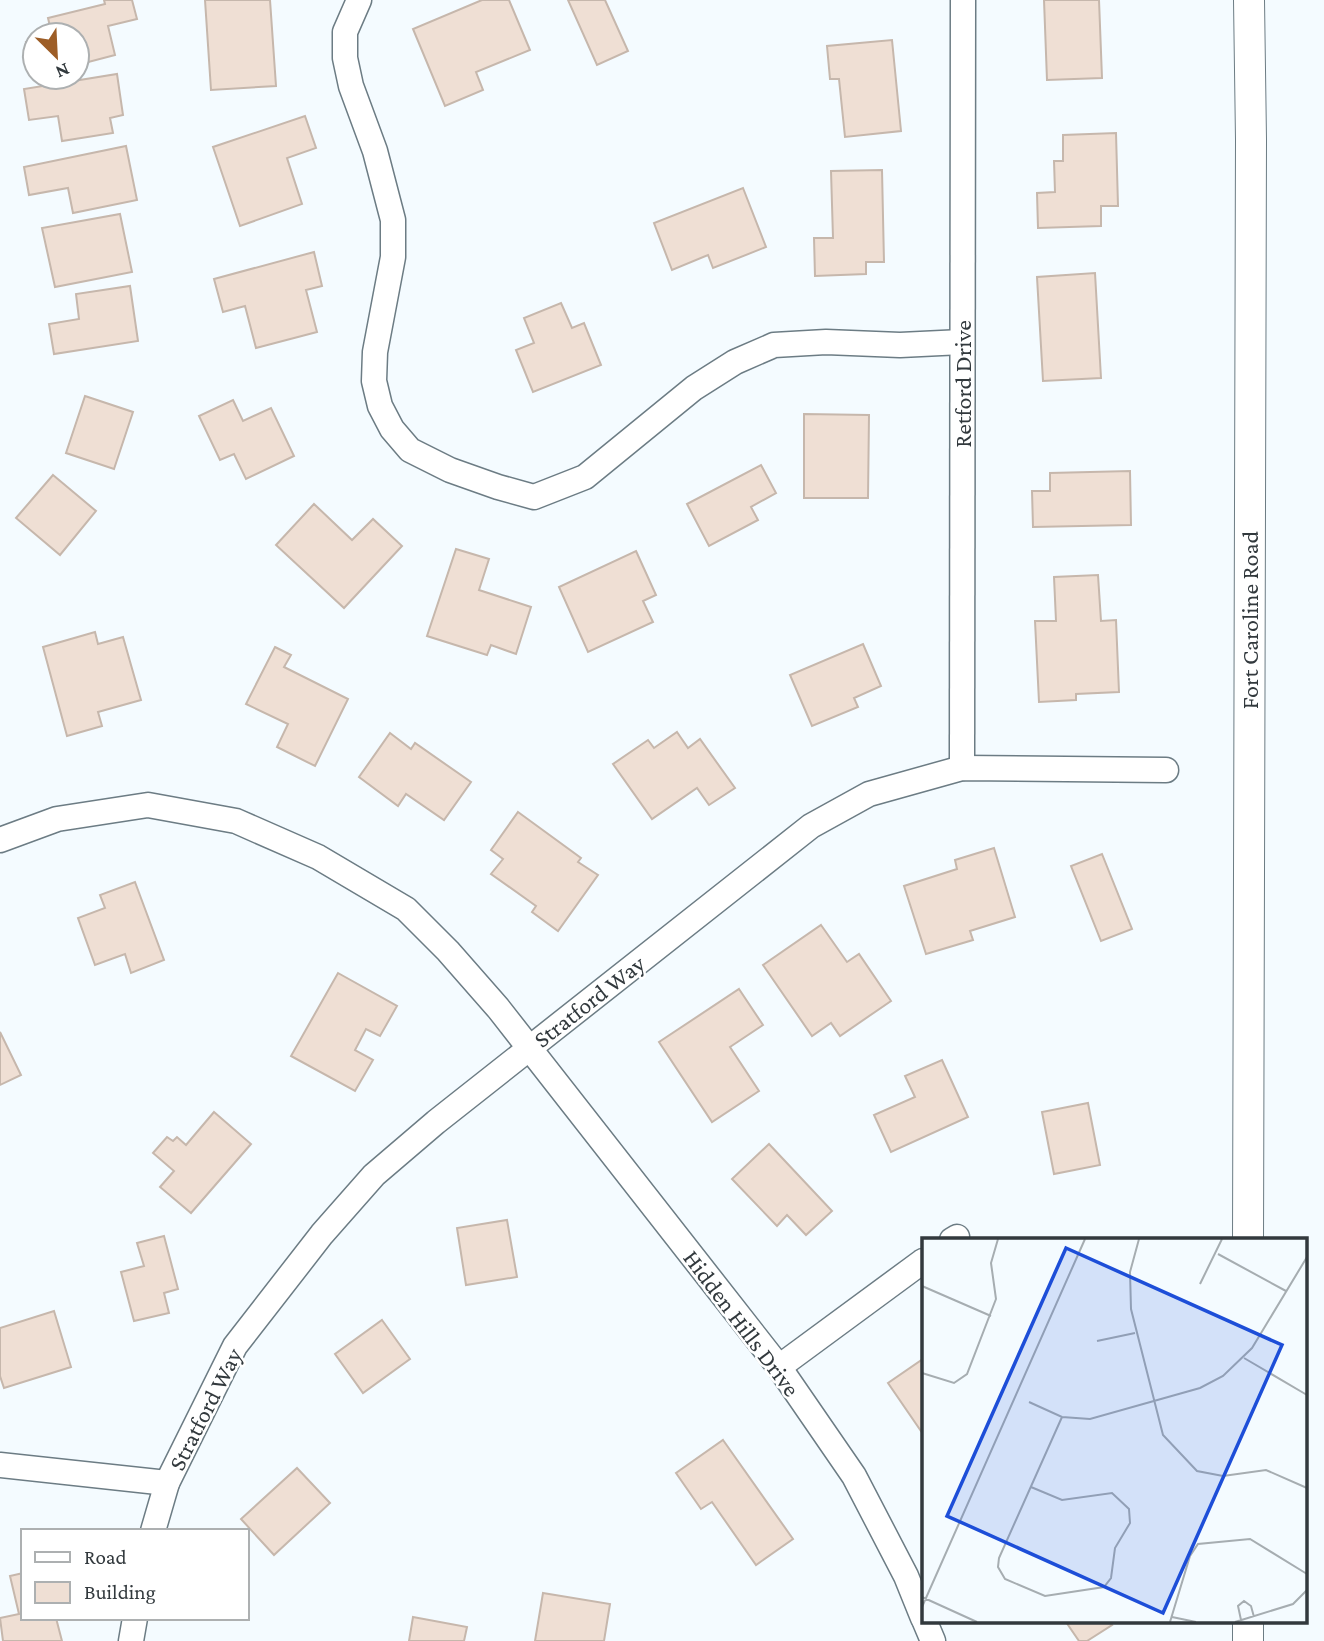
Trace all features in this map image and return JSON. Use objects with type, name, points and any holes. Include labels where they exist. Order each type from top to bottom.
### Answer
[{"type":"street","points":[[359,0],[345,32],[345,58],[351,86],[384,183],[393,220],[393,257],[375,352],[374,381],[380,407],[410,450],[450,470],[534,497],[585,477],[694,388],[735,362],[774,345],[826,342],[900,345],[962,342]]},
{"type":"street","name":"Retford Drive","points":[[962,768],[963,0]]},
{"type":"street","name":"Fort Caroline Road","points":[[1248,1238],[1251,140],[1249,0]]},
{"type":"street","name":"Stratford Way","points":[[154,1529],[167,1483],[235,1346],[322,1234],[374,1175],[436,1122],[811,826],[869,794],[962,768],[1166,770]]},
{"type":"street","name":"Hidden Hills Drive","points":[[0,840],[57,819],[148,805],[236,821],[279,838],[318,857],[406,909],[448,951],[530,1047],[779,1367],[854,1476],[906,1576],[922,1615]]},
{"type":"street","points":[[779,1367],[922,1262]]},
{"type":"street","name":"Stratford Way","points":[[0,1465],[167,1483]]},
{"type":"street","points":[[131,1641],[135,1620]]},
{"type":"street","name":"Hidden Hills Drive","points":[[926,1624],[933,1641]]},
{"type":"building","points":[[104,0],[132,0],[137,19],[108,26],[115,55],[91,61],[91,21],[49,21],[48,18],[105,4]]},
{"type":"building","points":[[205,0],[270,0],[276,86],[211,90]]},
{"type":"building","points":[[482,0],[509,0],[530,50],[476,72],[483,90],[445,106],[413,29]]},
{"type":"building","points":[[568,0],[605,0],[628,51],[597,65]]},
{"type":"building","points":[[1044,0],[1099,0],[1102,78],[1047,80]]},
{"type":"building","points":[[892,40],[901,131],[845,137],[839,79],[830,79],[827,46]]},
{"type":"building","points":[[117,74],[123,115],[110,118],[113,133],[62,141],[58,116],[29,120],[24,91],[91,91],[91,78]]},
{"type":"building","points":[[305,116],[316,148],[287,158],[302,204],[240,226],[213,147]]},
{"type":"building","points":[[1116,133],[1118,206],[1101,206],[1101,226],[1038,228],[1037,193],[1055,192],[1054,161],[1063,161],[1063,135]]},
{"type":"building","points":[[126,146],[137,200],[73,213],[68,188],[29,195],[24,167]]},
{"type":"building","points":[[882,170],[884,262],[866,262],[866,274],[815,276],[814,238],[833,238],[831,171]]},
{"type":"building","points":[[743,188],[766,247],[713,268],[708,255],[672,270],[654,223]]},
{"type":"building","points":[[120,214],[132,272],[55,287],[42,228]]},
{"type":"building","points":[[314,252],[322,286],[306,290],[317,332],[256,348],[245,306],[223,312],[214,279]]},
{"type":"building","points":[[1095,273],[1101,378],[1043,381],[1037,277]]},
{"type":"building","points":[[130,286],[138,341],[54,354],[49,324],[79,319],[76,294]]},
{"type":"building","points":[[561,303],[572,328],[584,323],[601,365],[533,392],[516,350],[534,343],[524,318]]},
{"type":"building","points":[[85,396],[133,412],[114,469],[66,453]]},
{"type":"building","points":[[233,400],[243,421],[271,408],[294,456],[246,479],[234,454],[220,460],[199,416]]},
{"type":"building","points":[[804,414],[869,415],[868,498],[804,498]]},
{"type":"building","points":[[761,465],[776,493],[751,507],[758,520],[709,546],[687,504]]},
{"type":"building","points":[[1130,471],[1131,525],[1033,527],[1032,491],[1050,491],[1050,473]]},
{"type":"building","points":[[53,475],[96,511],[60,555],[16,518]]},
{"type":"building","points":[[314,504],[352,540],[373,519],[402,546],[344,608],[276,545]]},
{"type":"building","points":[[456,549],[489,559],[479,590],[531,607],[516,654],[491,645],[487,655],[427,636]]},
{"type":"building","points":[[636,551],[656,595],[643,601],[653,622],[588,652],[559,587]]},
{"type":"building","points":[[1098,575],[1101,621],[1116,620],[1119,692],[1076,694],[1076,700],[1039,702],[1035,621],[1056,621],[1054,577]]},
{"type":"building","points":[[95,632],[98,644],[123,637],[141,700],[98,712],[102,726],[67,736],[43,647]]},
{"type":"building","points":[[863,644],[881,686],[854,698],[858,707],[812,726],[790,675]]},
{"type":"building","points":[[275,647],[291,655],[284,667],[348,699],[315,766],[277,747],[288,724],[246,704]]},
{"type":"building","points":[[677,732],[688,748],[700,739],[735,788],[709,805],[697,788],[652,819],[613,764],[648,740],[654,748]]},
{"type":"building","points":[[390,733],[411,749],[415,743],[471,782],[444,820],[406,794],[398,806],[359,777]]},
{"type":"building","points":[[518,812],[581,858],[578,862],[598,875],[558,931],[532,912],[536,906],[491,874],[503,859],[491,850]]},
{"type":"building","points":[[994,848],[1015,917],[970,931],[973,940],[926,954],[904,886],[957,869],[955,860]]},
{"type":"building","points":[[1102,854],[1132,929],[1101,941],[1071,866]]},
{"type":"building","points":[[135,882],[164,960],[131,973],[125,954],[95,965],[78,918],[105,908],[100,895]]},
{"type":"building","points":[[821,925],[847,962],[859,954],[891,1001],[840,1036],[831,1023],[812,1036],[763,965]]},
{"type":"building","points":[[338,973],[397,1006],[380,1036],[366,1029],[355,1050],[373,1060],[355,1091],[291,1056]]},
{"type":"building","points":[[739,989],[763,1025],[730,1047],[759,1091],[712,1122],[659,1042]]},
{"type":"building","points":[[0,1032],[21,1075],[0,1085]]},
{"type":"building","points":[[942,1060],[968,1117],[891,1152],[874,1115],[915,1097],[905,1076]]},
{"type":"building","points":[[1088,1103],[1100,1165],[1054,1174],[1042,1112]]},
{"type":"building","points":[[214,1112],[251,1144],[191,1213],[160,1187],[174,1171],[153,1153],[167,1137],[173,1141],[177,1137],[186,1145]]},
{"type":"building","points":[[769,1144],[832,1211],[806,1235],[787,1215],[777,1226],[732,1179]]},
{"type":"building","points":[[507,1220],[517,1277],[466,1285],[457,1228]]},
{"type":"building","points":[[164,1236],[178,1289],[164,1293],[169,1313],[134,1321],[121,1272],[144,1266],[137,1243]]},
{"type":"building","points":[[54,1311],[71,1367],[4,1388],[0,1376],[0,1328]]},
{"type":"building","points":[[382,1320],[410,1359],[363,1393],[335,1354]]},
{"type":"building","points":[[922,1360],[922,1433],[888,1383]]},
{"type":"building","points":[[723,1440],[793,1539],[756,1565],[712,1502],[701,1509],[676,1473]]},
{"type":"building","points":[[297,1468],[330,1503],[274,1555],[241,1519]]},
{"type":"building","points":[[21,1573],[21,1620],[57,1620],[62,1641],[3,1641],[0,1618],[19,1614],[10,1576]]},
{"type":"building","points":[[543,1593],[610,1604],[604,1641],[535,1641]]},
{"type":"building","points":[[413,1617],[467,1627],[464,1641],[409,1641]]},
{"type":"building","points":[[1067,1624],[1112,1625],[1087,1641],[1079,1641]]}]
